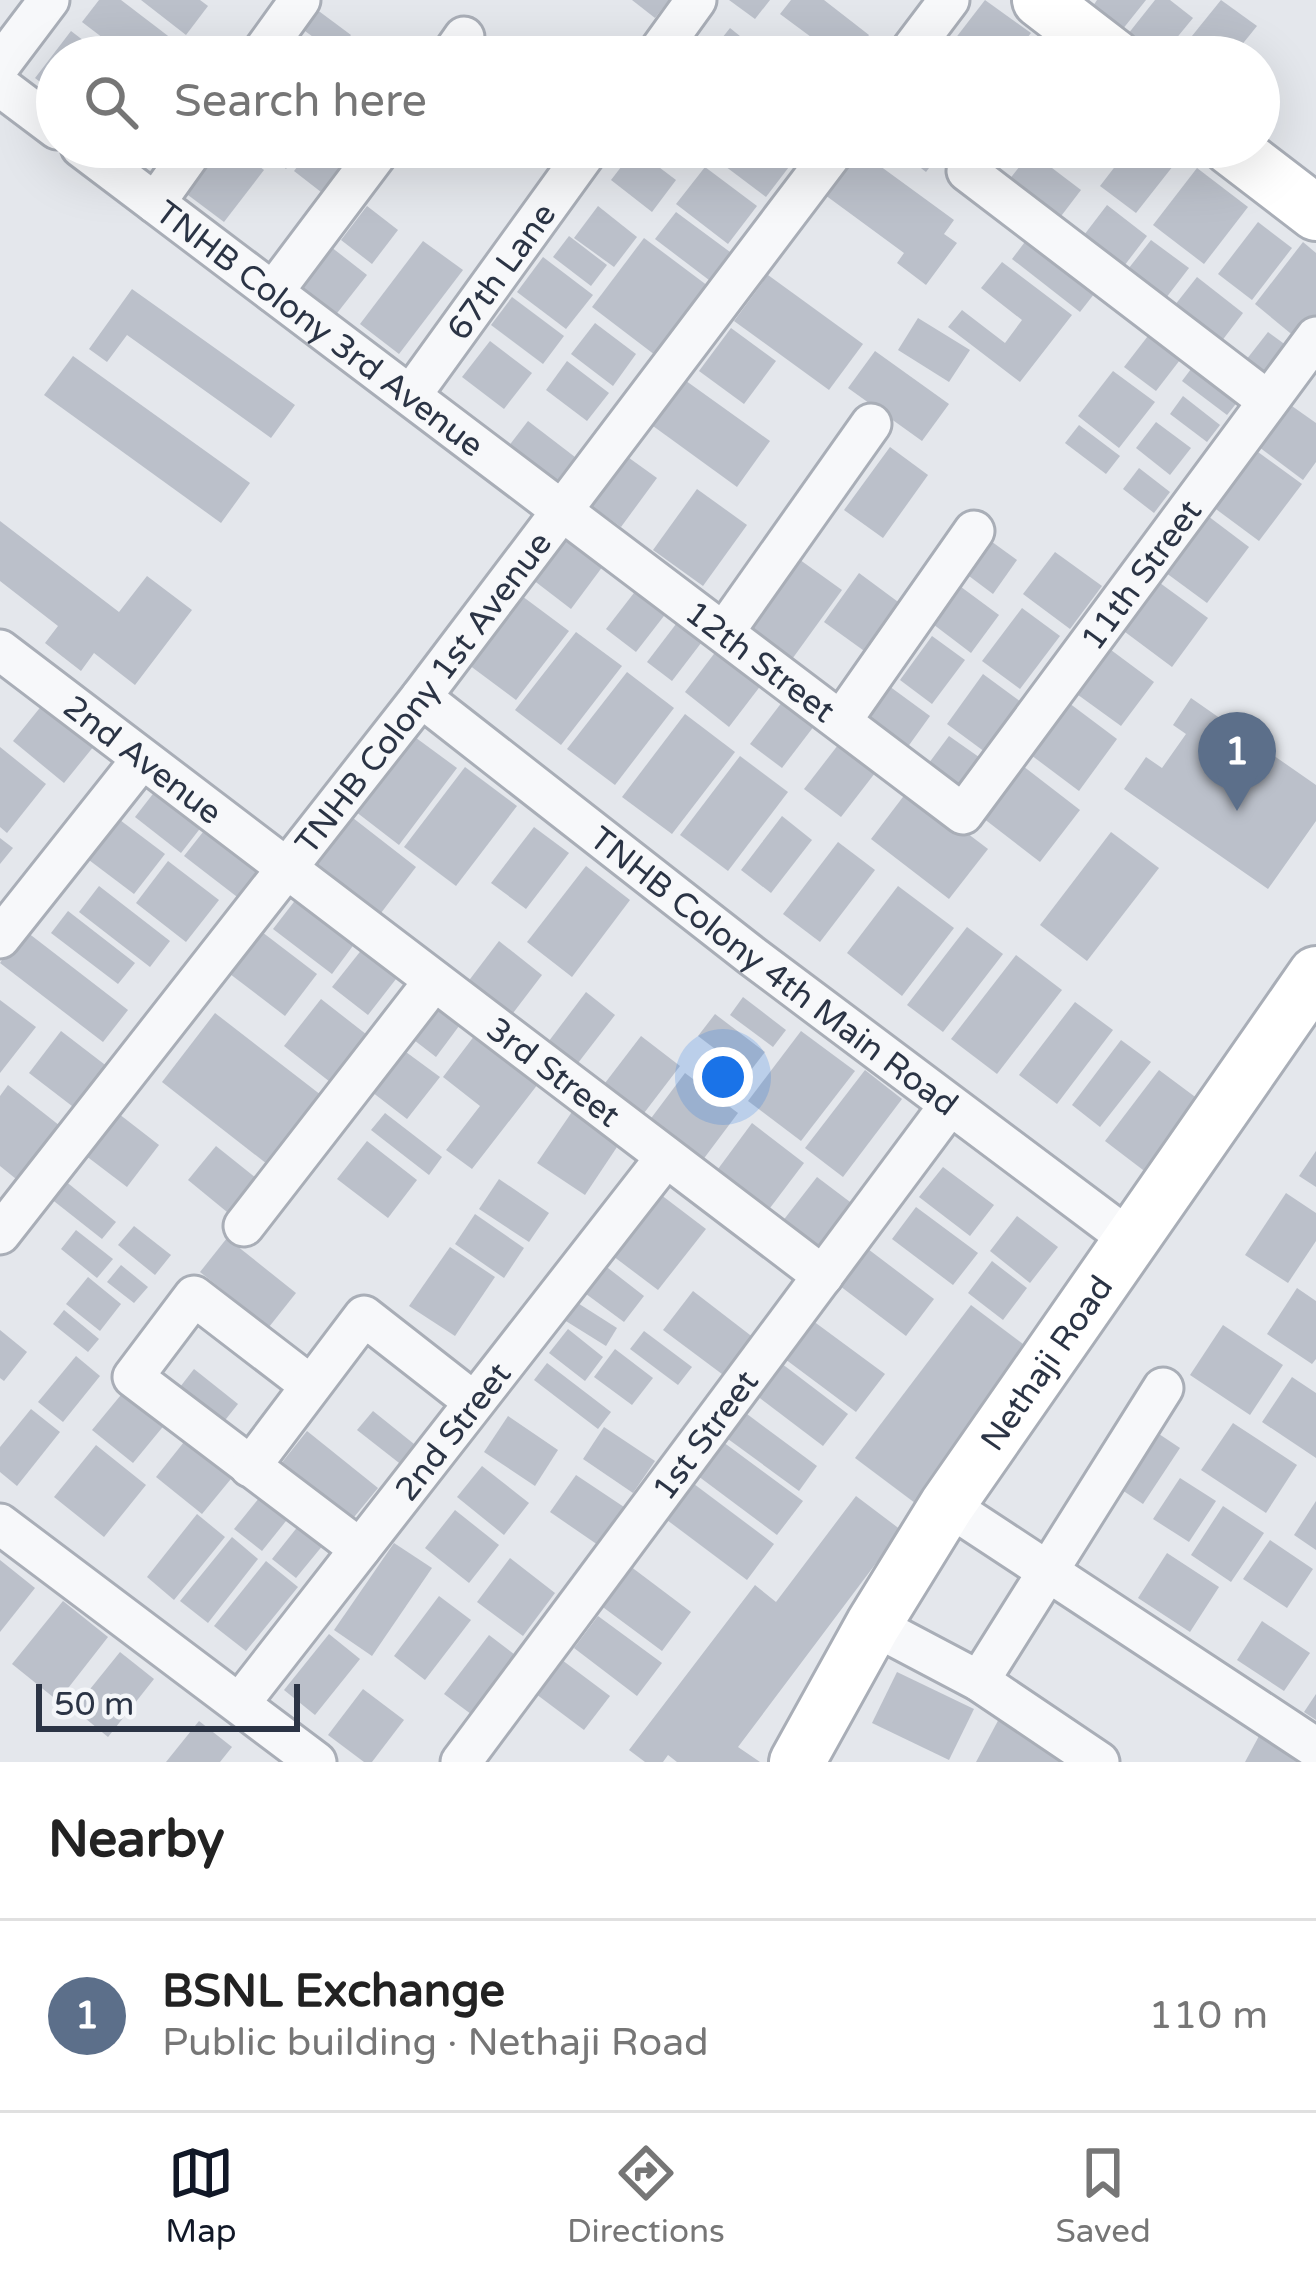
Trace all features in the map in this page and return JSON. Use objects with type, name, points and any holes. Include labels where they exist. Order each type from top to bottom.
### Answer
[{"type":"street","points":[[0,65],[50,0]]},
{"type":"street","points":[[274,36],[300,0]]},
{"type":"street","points":[[670,36],[696,0]]},
{"type":"street","points":[[922,36],[950,0]]},
{"type":"street","points":[[1040,0],[1087,36]]},
{"type":"street","points":[[0,86],[36,113]]},
{"type":"street","name":"TNHB Colony 3rd Avenue","points":[[110,168],[561,508]]},
{"type":"street","points":[[155,202],[180,168]]},
{"type":"street","points":[[273,292],[366,168]]},
{"type":"street","name":"67th Lane","points":[[411,395],[575,168]]},
{"type":"street","name":"TNHB Colony 1st Avenue","points":[[0,1234],[421,698],[821,168]]},
{"type":"street","points":[[1257,168],[1316,213]]},
{"type":"street","points":[[967,171],[1268,401]]},
{"type":"street","name":"11th Street","points":[[963,814],[1316,337]]},
{"type":"street","points":[[724,632],[871,424]]},
{"type":"street","name":"12th Street","points":[[561,508],[963,814]]},
{"type":"street","points":[[841,721],[974,531]]},
{"type":"street","name":"2nd Avenue","points":[[5,666],[142,759],[286,867]]},
{"type":"street","name":"TNHB Colony 4th Main Road","points":[[421,698],[949,1106],[1132,1241]]},
{"type":"street","points":[[0,938],[142,759]]},
{"type":"street","name":"3rd Street","points":[[286,867],[823,1276]]},
{"type":"street","name":"Nethaji Road","points":[[797,1762],[947,1505],[1316,974]]},
{"type":"street","points":[[244,1226],[434,981]]},
{"type":"street","name":"1st Street","points":[[461,1762],[949,1106]]},
{"type":"street","name":"2nd Street","points":[[240,1703],[666,1157]]},
{"type":"street","points":[[310,1385],[194,1296],[134,1377],[360,1549]]},
{"type":"street","points":[[250,1466],[364,1316],[474,1402]]},
{"type":"street","points":[[979,1681],[1163,1388]]},
{"type":"street","points":[[947,1505],[1316,1748]]},
{"type":"street","points":[[0,1524],[316,1762]]},
{"type":"street","points":[[873,1625],[979,1681],[1099,1762]]},
{"type":"building","points":[[99,0],[121,0],[168,36],[100,36],[82,22]]},
{"type":"building","points":[[141,0],[200,0],[208,6],[186,35]]},
{"type":"building","points":[[632,0],[669,0],[655,18]]},
{"type":"building","points":[[729,0],[770,0],[755,19]]},
{"type":"building","points":[[791,0],[824,0],[869,35],[810,36],[780,14]]},
{"type":"building","points":[[985,0],[1031,33],[1029,36],[957,36]]},
{"type":"building","points":[[1097,0],[1146,0],[1122,30],[1093,6]]},
{"type":"building","points":[[1155,0],[1170,0],[1193,18],[1178,36],[1128,34]]},
{"type":"building","points":[[1221,0],[1257,26],[1249,36],[1192,36]]},
{"type":"building","points":[[316,9],[351,35],[312,36],[301,28]]},
{"type":"building","points":[[203,168],[264,170],[224,222],[184,192]]},
{"type":"building","points":[[338,168],[348,176],[330,199],[294,171]]},
{"type":"building","points":[[620,168],[660,168],[676,180],[652,212],[611,180]]},
{"type":"building","points":[[706,168],[757,206],[728,244],[676,204]]},
{"type":"building","points":[[728,168],[788,168],[766,197]]},
{"type":"building","points":[[839,168],[883,168],[954,220],[944,234],[957,243],[926,285],[897,263],[904,253],[821,192]]},
{"type":"building","points":[[1018,168],[1052,168],[1081,190],[1052,228],[1001,190]]},
{"type":"building","points":[[1114,168],[1171,168],[1136,213],[1100,186]]},
{"type":"building","points":[[1197,168],[1248,207],[1204,264],[1153,225]]},
{"type":"building","points":[[1107,205],[1147,236],[1121,270],[1081,239]]},
{"type":"building","points":[[367,206],[398,230],[372,264],[341,240]]},
{"type":"building","points":[[598,206],[637,237],[614,267],[574,238]]},
{"type":"building","points":[[676,212],[730,252],[709,280],[655,239]]},
{"type":"building","points":[[1258,222],[1292,248],[1252,300],[1218,274]]},
{"type":"building","points":[[1036,227],[1105,280],[1080,312],[1012,259]]},
{"type":"building","points":[[569,236],[607,265],[591,286],[553,257]]},
{"type":"building","points":[[644,238],[708,286],[655,355],[592,307]]},
{"type":"building","points":[[1151,240],[1189,268],[1159,307],[1121,278]]},
{"type":"building","points":[[423,241],[463,270],[399,354],[360,324]]},
{"type":"building","points":[[1303,242],[1316,253],[1316,323],[1301,342],[1255,304]]},
{"type":"building","points":[[326,243],[367,275],[334,317],[294,286]]},
{"type":"building","points":[[543,257],[593,295],[566,329],[517,292]]},
{"type":"building","points":[[1002,262],[1072,315],[1020,382],[948,327],[962,310],[1005,343],[1022,320],[981,288]]},
{"type":"building","points":[[768,275],[863,344],[829,390],[734,321]]},
{"type":"building","points":[[1197,277],[1243,313],[1218,346],[1171,310]]},
{"type":"building","points":[[132,289],[295,405],[271,438],[127,335],[107,362],[89,349]]},
{"type":"building","points":[[512,297],[564,336],[543,364],[491,325]]},
{"type":"building","points":[[918,318],[970,350],[949,382],[898,350]]},
{"type":"building","points":[[595,323],[636,354],[613,386],[571,354]]},
{"type":"building","points":[[731,328],[776,361],[744,404],[699,371]]},
{"type":"building","points":[[1151,332],[1183,356],[1156,391],[1124,367]]},
{"type":"building","points":[[1268,332],[1294,351],[1265,389],[1239,369]]},
{"type":"building","points":[[490,341],[532,373],[504,409],[462,377]]},
{"type":"building","points":[[875,351],[949,404],[922,441],[848,388]]},
{"type":"building","points":[[73,356],[250,483],[221,523],[44,395]]},
{"type":"building","points":[[567,361],[609,393],[587,421],[546,390]]},
{"type":"building","points":[[1197,361],[1243,395],[1227,415],[1182,381]]},
{"type":"building","points":[[1113,371],[1155,402],[1119,448],[1078,416]]},
{"type":"building","points":[[675,373],[770,441],[737,487],[642,418]]},
{"type":"building","points":[[1183,396],[1220,425],[1207,442],[1170,414]]},
{"type":"building","points":[[1282,399],[1316,423],[1316,462],[1303,480],[1251,441]]},
{"type":"building","points":[[528,421],[575,457],[555,483],[508,447]]},
{"type":"building","points":[[1156,422],[1191,448],[1170,475],[1136,448]]},
{"type":"building","points":[[1079,425],[1120,456],[1106,474],[1065,443]]},
{"type":"building","points":[[1243,441],[1302,484],[1259,541],[1201,498]]},
{"type":"building","points":[[890,447],[928,475],[883,538],[844,510]]},
{"type":"building","points":[[618,450],[657,478],[621,527],[582,499]]},
{"type":"building","points":[[1139,468],[1170,492],[1154,513],[1123,489]]},
{"type":"building","points":[[697,489],[747,525],[703,586],[653,550]]},
{"type":"building","points":[[1200,510],[1249,547],[1207,603],[1158,567]]},
{"type":"building","points":[[0,521],[119,612],[147,576],[192,610],[135,685],[94,653],[81,671],[45,643],[58,626],[0,581]]},
{"type":"building","points":[[977,531],[1017,560],[993,594],[953,564]]},
{"type":"building","points":[[561,534],[603,566],[571,609],[528,576]]},
{"type":"building","points":[[789,552],[842,590],[790,662],[737,623]]},
{"type":"building","points":[[1055,552],[1102,586],[1070,629],[1023,594]]},
{"type":"building","points":[[859,573],[909,610],[874,658],[824,622]]},
{"type":"building","points":[[1149,575],[1208,618],[1172,667],[1113,623]]},
{"type":"building","points":[[644,580],[674,603],[636,652],[606,629]]},
{"type":"building","points":[[953,581],[999,615],[971,653],[925,618]]},
{"type":"building","points":[[522,596],[569,631],[516,700],[469,665]]},
{"type":"building","points":[[1022,608],[1060,636],[1020,689],[982,661]]},
{"type":"building","points":[[686,611],[711,630],[672,681],[647,662]]},
{"type":"building","points":[[576,632],[622,666],[561,745],[515,710]]},
{"type":"building","points":[[932,636],[965,660],[932,704],[900,680]]},
{"type":"building","points":[[723,642],[768,676],[729,727],[685,692]]},
{"type":"building","points":[[1107,647],[1154,682],[1121,726],[1074,692]]},
{"type":"building","points":[[627,672],[674,708],[615,785],[567,749]]},
{"type":"building","points":[[983,674],[1021,702],[985,752],[947,724]]},
{"type":"building","points":[[889,686],[930,716],[907,748],[866,717]]},
{"type":"building","points":[[789,693],[821,717],[782,768],[750,744]]},
{"type":"building","points":[[1191,698],[1316,785],[1316,821],[1268,889],[1124,789],[1146,757],[1162,768],[1186,734],[1173,725]]},
{"type":"building","points":[[1065,700],[1117,739],[1079,791],[1027,752]]},
{"type":"building","points":[[43,704],[94,746],[64,783],[13,741]]},
{"type":"building","points":[[685,714],[735,752],[672,834],[622,797]]},
{"type":"building","points":[[408,732],[457,768],[399,845],[351,808]]},
{"type":"building","points":[[845,736],[882,764],[841,817],[804,789]]},
{"type":"building","points":[[949,736],[986,762],[962,794],[926,767]]},
{"type":"building","points":[[0,747],[46,784],[7,833],[0,827]]},
{"type":"building","points":[[740,756],[788,792],[728,871],[680,835]]},
{"type":"building","points":[[1023,766],[1080,810],[1040,862],[983,818]]},
{"type":"building","points":[[465,767],[517,806],[456,886],[404,847]]},
{"type":"building","points":[[909,789],[988,849],[949,899],[871,839]]},
{"type":"building","points":[[156,790],[202,826],[181,853],[135,817]]},
{"type":"building","points":[[344,811],[416,867],[381,913],[308,858]]},
{"type":"building","points":[[782,816],[812,840],[771,893],[741,870]]},
{"type":"building","points":[[116,817],[165,854],[134,894],[85,857]]},
{"type":"building","points":[[207,827],[268,873],[245,903],[184,856]]},
{"type":"building","points":[[534,827],[569,853],[526,909],[491,883]]},
{"type":"building","points":[[1111,832],[1159,868],[1087,961],[1040,925]]},
{"type":"building","points":[[0,838],[13,848],[0,864]]},
{"type":"building","points":[[838,842],[875,870],[820,942],[783,914]]},
{"type":"building","points":[[168,861],[219,900],[186,942],[136,903]]},
{"type":"building","points":[[586,866],[630,900],[572,977],[527,942]]},
{"type":"building","points":[[99,886],[170,941],[150,967],[79,912]]},
{"type":"building","points":[[898,886],[954,928],[902,996],[847,953]]},
{"type":"building","points":[[297,898],[355,943],[332,974],[273,929]]},
{"type":"building","points":[[68,911],[135,963],[118,984],[51,933]]},
{"type":"building","points":[[967,927],[1003,954],[943,1032],[907,1005]]},
{"type":"building","points":[[23,929],[128,1010],[103,1042],[0,963]]},
{"type":"building","points":[[262,932],[317,974],[285,1016],[230,974]]},
{"type":"building","points":[[499,941],[542,975],[507,1021],[464,987]]},
{"type":"building","points":[[367,943],[403,970],[368,1015],[332,987]]},
{"type":"building","points":[[1016,955],[1062,990],[997,1074],[951,1039]]},
{"type":"building","points":[[431,992],[465,1018],[436,1057],[401,1030]]},
{"type":"building","points":[[586,992],[615,1015],[578,1063],[549,1041]]},
{"type":"building","points":[[743,997],[786,1030],[773,1047],[730,1015]]},
{"type":"building","points":[[321,999],[371,1038],[334,1085],[284,1046]]},
{"type":"building","points":[[0,1000],[36,1027],[0,1073]]},
{"type":"building","points":[[1075,1002],[1113,1030],[1057,1104],[1019,1075]]},
{"type":"building","points":[[215,1013],[321,1095],[267,1164],[162,1082]]},
{"type":"building","points":[[715,1014],[765,1052],[748,1074],[698,1036]]},
{"type":"building","points":[[61,1031],[117,1074],[85,1116],[29,1073]]},
{"type":"building","points":[[478,1031],[538,1084],[472,1169],[446,1150],[480,1106],[443,1077]]},
{"type":"building","points":[[801,1031],[855,1071],[801,1141],[748,1101]]},
{"type":"building","points":[[641,1036],[680,1066],[641,1117],[602,1087]]},
{"type":"building","points":[[1121,1040],[1151,1062],[1100,1127],[1072,1105]]},
{"type":"building","points":[[391,1041],[440,1077],[407,1119],[359,1082]]},
{"type":"building","points":[[865,1070],[902,1099],[843,1177],[805,1148]]},
{"type":"building","points":[[1159,1070],[1202,1102],[1147,1173],[1105,1141]]},
{"type":"building","points":[[685,1073],[738,1113],[699,1165],[646,1125]]},
{"type":"building","points":[[8,1085],[69,1133],[26,1187],[0,1166],[0,1096]]},
{"type":"building","points":[[576,1106],[623,1138],[585,1195],[537,1163]]},
{"type":"building","points":[[110,1107],[159,1145],[127,1187],[77,1149]]},
{"type":"building","points":[[385,1113],[442,1157],[429,1175],[371,1130]]},
{"type":"building","points":[[752,1123],[804,1163],[770,1208],[718,1169]]},
{"type":"building","points":[[367,1141],[417,1180],[388,1218],[337,1179]]},
{"type":"building","points":[[216,1146],[266,1186],[238,1221],[188,1180]]},
{"type":"building","points":[[1316,1151],[1316,1187],[1299,1176]]},
{"type":"building","points":[[943,1167],[994,1205],[970,1236],[919,1197]]},
{"type":"building","points":[[817,1177],[858,1208],[824,1254],[782,1222]]},
{"type":"building","points":[[499,1179],[549,1213],[529,1242],[479,1209]]},
{"type":"building","points":[[64,1180],[116,1222],[102,1239],[50,1198]]},
{"type":"building","points":[[652,1188],[706,1229],[658,1290],[605,1250]]},
{"type":"building","points":[[1286,1193],[1316,1213],[1316,1241],[1288,1283],[1245,1255]]},
{"type":"building","points":[[916,1207],[978,1253],[953,1285],[892,1239]]},
{"type":"building","points":[[475,1214],[524,1248],[504,1278],[455,1244]]},
{"type":"building","points":[[1017,1216],[1058,1247],[1030,1283],[990,1251]]},
{"type":"building","points":[[134,1226],[171,1255],[155,1275],[118,1245]]},
{"type":"building","points":[[76,1230],[113,1259],[97,1278],[61,1249]]},
{"type":"building","points":[[227,1238],[296,1293],[269,1327],[200,1272]]},
{"type":"building","points":[[864,1246],[934,1299],[906,1336],[836,1283]]},
{"type":"building","points":[[450,1247],[495,1277],[455,1336],[409,1306]]},
{"type":"building","points":[[599,1261],[644,1296],[624,1322],[578,1288]]},
{"type":"building","points":[[992,1261],[1027,1288],[1003,1320],[968,1293]]},
{"type":"building","points":[[121,1265],[148,1287],[134,1303],[107,1282]]},
{"type":"building","points":[[88,1277],[121,1304],[100,1331],[66,1304]]},
{"type":"building","points":[[1297,1288],[1316,1301],[1316,1359],[1312,1364],[1267,1334]]},
{"type":"building","points":[[693,1291],[767,1348],[738,1386],[663,1330]]},
{"type":"building","points":[[573,1300],[617,1328],[606,1346],[561,1318]]},
{"type":"building","points":[[971,1305],[1035,1353],[919,1506],[855,1458]]},
{"type":"building","points":[[64,1310],[99,1339],[88,1352],[53,1324]]},
{"type":"building","points":[[805,1315],[885,1374],[856,1412],[777,1353]]},
{"type":"building","points":[[1223,1325],[1283,1365],[1250,1415],[1190,1375]]},
{"type":"building","points":[[568,1329],[603,1357],[585,1381],[549,1353]]},
{"type":"building","points":[[0,1330],[27,1352],[4,1381],[0,1378]]},
{"type":"building","points":[[644,1331],[692,1367],[678,1385],[630,1349]]},
{"type":"building","points":[[615,1349],[653,1378],[632,1405],[594,1377]]},
{"type":"building","points":[[76,1356],[100,1376],[63,1422],[38,1402]]},
{"type":"building","points":[[773,1357],[848,1414],[823,1446],[748,1389]]},
{"type":"building","points":[[547,1363],[611,1412],[598,1429],[534,1380]]},
{"type":"building","points":[[194,1369],[238,1404],[214,1434],[170,1400]]},
{"type":"building","points":[[1292,1377],[1316,1393],[1316,1458],[1262,1422]]},
{"type":"building","points":[[125,1390],[166,1423],[133,1463],[92,1430]]},
{"type":"building","points":[[31,1409],[60,1432],[17,1486],[0,1472],[0,1447]]},
{"type":"building","points":[[373,1411],[419,1448],[403,1466],[357,1430]]},
{"type":"building","points":[[747,1414],[817,1466],[799,1491],[728,1439]]},
{"type":"building","points":[[508,1416],[558,1450],[535,1486],[484,1452]]},
{"type":"building","points":[[1233,1423],[1297,1465],[1266,1513],[1201,1470]]},
{"type":"building","points":[[1147,1426],[1180,1448],[1143,1504],[1110,1482]]},
{"type":"building","points":[[604,1427],[655,1461],[633,1493],[583,1459]]},
{"type":"building","points":[[307,1431],[378,1488],[350,1522],[280,1465]]},
{"type":"building","points":[[188,1437],[235,1474],[202,1514],[156,1477]]},
{"type":"building","points":[[719,1439],[803,1501],[777,1535],[694,1473]]},
{"type":"building","points":[[96,1445],[146,1485],[104,1537],[54,1497]]},
{"type":"building","points":[[482,1466],[529,1503],[504,1535],[457,1497]]},
{"type":"building","points":[[576,1475],[624,1507],[598,1545],[550,1512]]},
{"type":"building","points":[[1180,1478],[1216,1501],[1189,1542],[1153,1519]]},
{"type":"building","points":[[690,1481],[774,1544],[747,1580],[663,1517]]},
{"type":"building","points":[[267,1488],[294,1511],[262,1551],[234,1529]]},
{"type":"building","points":[[856,1496],[901,1530],[738,1747],[760,1762],[677,1762],[668,1755],[663,1762],[645,1762],[629,1750],[755,1585],[776,1602]]},
{"type":"building","points":[[1316,1501],[1316,1550],[1294,1535]]},
{"type":"building","points":[[1223,1506],[1264,1533],[1231,1582],[1191,1555]]},
{"type":"building","points":[[455,1510],[499,1545],[469,1583],[425,1548]]},
{"type":"building","points":[[197,1514],[225,1537],[174,1600],[147,1577]]},
{"type":"building","points":[[303,1520],[328,1539],[296,1578],[272,1559]]},
{"type":"building","points":[[232,1537],[258,1559],[208,1623],[180,1601]]},
{"type":"building","points":[[1270,1540],[1313,1569],[1287,1608],[1243,1579]]},
{"type":"building","points":[[394,1543],[432,1568],[372,1656],[334,1630]]},
{"type":"building","points":[[1167,1553],[1219,1587],[1190,1632],[1138,1598]]},
{"type":"building","points":[[510,1558],[555,1593],[523,1636],[477,1602]]},
{"type":"building","points":[[0,1560],[35,1588],[0,1632]]},
{"type":"building","points":[[622,1560],[691,1612],[662,1651],[592,1599]]},
{"type":"building","points":[[266,1561],[298,1587],[246,1651],[214,1626]]},
{"type":"building","points":[[439,1596],[471,1620],[425,1680],[394,1656]]},
{"type":"building","points":[[63,1601],[108,1637],[58,1701],[12,1664]]},
{"type":"building","points":[[598,1616],[662,1663],[637,1696],[574,1648]]},
{"type":"building","points":[[1262,1621],[1310,1653],[1284,1691],[1237,1660]]},
{"type":"building","points":[[329,1634],[360,1659],[315,1715],[284,1690]]},
{"type":"building","points":[[489,1635],[523,1661],[479,1720],[444,1694]]},
{"type":"building","points":[[120,1652],[154,1679],[108,1737],[74,1709]]},
{"type":"building","points":[[562,1660],[610,1696],[584,1730],[536,1694]]},
{"type":"building","points":[[897,1672],[974,1709],[949,1760],[872,1723]]},
{"type":"building","points":[[363,1689],[404,1720],[372,1762],[364,1762],[328,1735]]},
{"type":"building","points":[[1316,1694],[1316,1720],[1304,1712]]},
{"type":"building","points":[[1001,1715],[1092,1762],[976,1762]]},
{"type":"building","points":[[199,1721],[232,1747],[220,1762],[166,1762]]},
{"type":"building","points":[[1259,1736],[1306,1762],[1245,1762]]},
{"type":"place","name":"BSNL Exchange","points":[[1237,811]]}]
